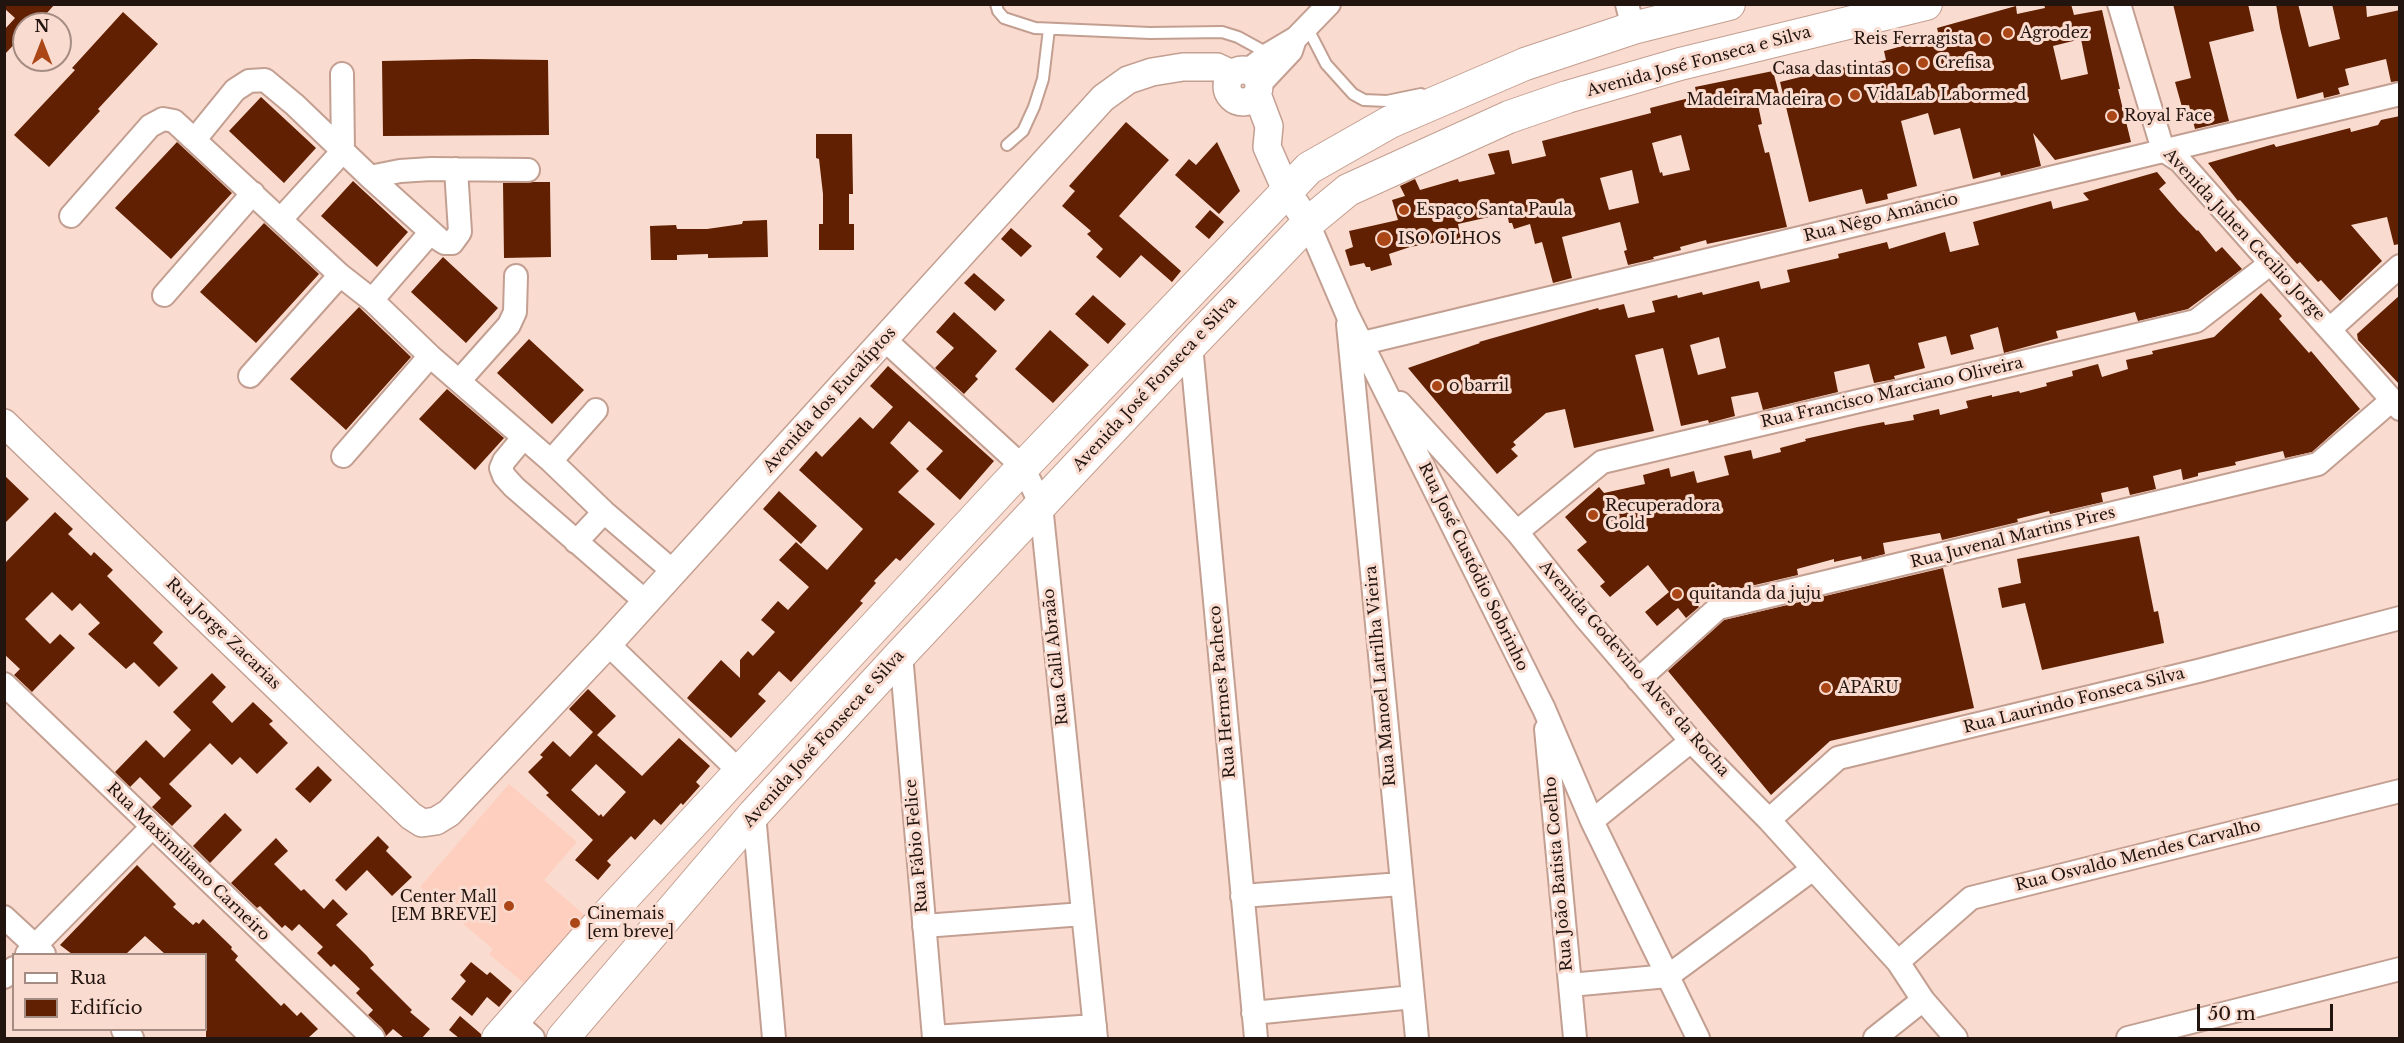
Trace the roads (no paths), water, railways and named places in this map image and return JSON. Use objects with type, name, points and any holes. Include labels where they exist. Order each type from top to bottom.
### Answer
[{"type":"main road","points":[[515,1033],[597,926],[1023,467],[1309,168],[1390,122],[1630,16],[1729,4]]},
{"type":"main road","name":"Avenida José Fonseca e Silva","points":[[563,1038],[754,814],[901,654],[1191,345],[1308,224],[1348,190],[1509,117],[1652,71],[1926,4]]},
{"type":"street","points":[[1248,80],[1329,4]]},
{"type":"street","name":"Avenida Juhen Cecilio Jorge","points":[[2120,4],[2163,150],[2180,161],[2396,404]]},
{"type":"street","points":[[1248,80],[1291,51],[1301,32]]},
{"type":"street","name":"Avenida dos Eucalíptos","points":[[448,813],[674,572],[1103,98],[1128,80],[1152,72],[1183,68],[1217,68],[1248,80]]},
{"type":"street","points":[[281,219],[343,151],[342,74]]},
{"type":"street","points":[[195,138],[234,90],[249,81],[265,80],[445,243],[452,243],[460,232],[456,169]]},
{"type":"street","name":"Rua José Custódio Sobrinho","points":[[1248,80],[1269,126],[1267,147],[1286,190],[1308,224],[1347,314],[1544,709],[1592,821],[1698,1038]]},
{"type":"street","name":"Rua Nêgo Amâncio","points":[[1363,343],[2400,94]]},
{"type":"street","points":[[71,216],[150,126],[163,119],[174,121],[195,138],[340,275],[372,300],[430,356],[460,380],[604,512],[674,572]]},
{"type":"street","points":[[370,177],[400,171],[528,170]]},
{"type":"street","points":[[164,295],[253,192]]},
{"type":"street","points":[[372,300],[431,232]]},
{"type":"street","name":"Rua Francisco Marciano Oliveira","points":[[1517,532],[1602,462],[2196,321],[2271,263]]},
{"type":"street","points":[[2330,329],[2400,266]]},
{"type":"street","points":[[250,376],[340,275]]},
{"type":"street","points":[[460,380],[510,325],[515,312],[516,276]]},
{"type":"street","name":"Rua Manoel Latrilha Vieira","points":[[1347,314],[1417,1038]]},
{"type":"street","name":"Rua Calil Abraão","points":[[884,339],[1023,467],[1041,505],[1096,1032]]},
{"type":"street","name":"Rua Hermes Pacheco","points":[[1191,345],[1256,1038]]},
{"type":"street","points":[[343,456],[430,356]]},
{"type":"street","name":"Avenida Godevino Alves da Rocha","points":[[1381,382],[1517,532],[1638,680],[1692,741],[1769,820],[1898,962],[1923,1000],[1956,1038]]},
{"type":"street","name":"Rua Juvenal Martins Pires","points":[[1638,680],[1718,608],[2318,464],[2396,404]]},
{"type":"street","points":[[551,461],[596,410]]},
{"type":"street","name":"Rua Jorge Zacarias","points":[[5,423],[411,816],[422,823],[436,821],[448,813]]},
{"type":"street","points":[[523,438],[504,460],[501,468],[504,476],[646,602]]},
{"type":"street","points":[[576,542],[604,512]]},
{"type":"street","name":"Rua Laurindo Fonseca Silva","points":[[1769,820],[1838,758],[2400,618]]},
{"type":"street","points":[[608,644],[740,772]]},
{"type":"street","name":"Rua Fábio Felice","points":[[901,654],[934,1038]]},
{"type":"street","name":"Rua Maximiliano Carneiro","points":[[4,684],[373,1038]]},
{"type":"street","name":"Rua João Batista Coelho","points":[[1544,709],[1575,1038]]},
{"type":"street","points":[[1592,821],[1692,741]]},
{"type":"street","name":"Rua Osvaldo Mendes Carvalho","points":[[1898,962],[1971,898],[2400,791]]},
{"type":"street","points":[[754,814],[774,1038]]},
{"type":"street","points":[[4,917],[35,952],[153,827]]},
{"type":"street","points":[[1570,985],[1668,976],[1813,869]]},
{"type":"street","points":[[1242,896],[1401,884]]},
{"type":"street","points":[[924,926],[1083,914]]},
{"type":"street","points":[[2128,1038],[2400,969]]},
{"type":"street","points":[[1253,1013],[1413,997]]},
{"type":"street","points":[[1875,1038],[1923,1000]]},
{"type":"street","points":[[934,1038],[1096,1032]]},
{"type":"lane","points":[[996,4],[1004,18],[1013,23],[1035,28],[1150,33],[1222,32],[1238,36],[1248,80]]},
{"type":"lane","points":[[1007,146],[1023,131],[1034,107],[1043,79],[1049,29]]},
{"type":"lane","points":[[1301,32],[1353,94],[1365,100],[1387,101],[1427,92]]},
{"type":"place","name":"Agrodez","points":[[2008,33]]},
{"type":"place","name":"Reis Ferragista","points":[[1985,39]]},
{"type":"place","name":"Crefisa","points":[[1923,63]]},
{"type":"place","name":"Casa das tintas","points":[[1903,69]]},
{"type":"place","name":"VidaLab Labormed","points":[[1855,95]]},
{"type":"place","name":"MadeiraMadeira","points":[[1835,100]]},
{"type":"place","name":"Royal Face","points":[[2112,116]]},
{"type":"place","name":"Espaço Santa Paula","points":[[1404,210]]},
{"type":"place","name":"ISO OLHOS","points":[[1384,239]]},
{"type":"place","name":"o barril","points":[[1437,386]]},
{"type":"place","name":"Recuperadora Gold","points":[[1593,515]]},
{"type":"place","name":"quitanda da juju","points":[[1677,594]]},
{"type":"place","name":"APARU","points":[[1826,688]]},
{"type":"place","name":"Center Mall [EM BREVE]","points":[[509,906]]},
{"type":"place","name":"Cinemais [em breve]","points":[[575,923]]}]
